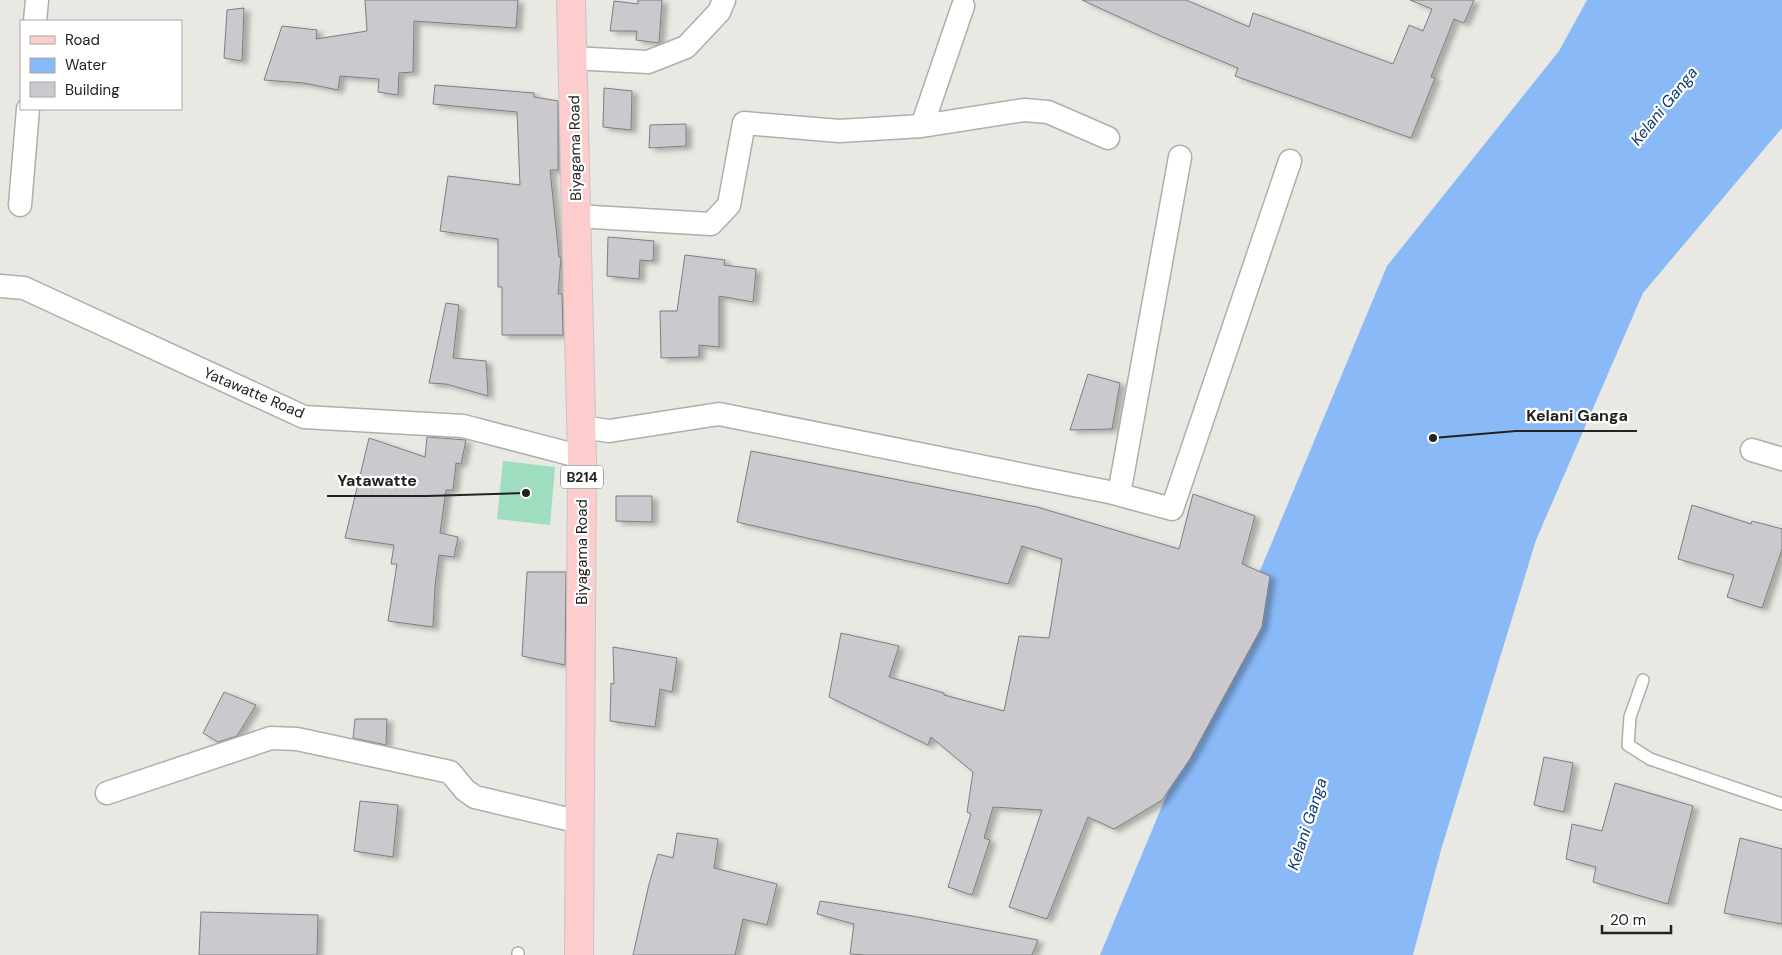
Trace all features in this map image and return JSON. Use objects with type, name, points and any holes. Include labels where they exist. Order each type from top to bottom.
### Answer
[{"type":"main road","name":"Biyagama Road","points":[[571,0],[582,427],[579,955]]},
{"type":"street","points":[[36,20],[37,0]]},
{"type":"street","points":[[572,58],[648,62],[686,47],[719,12],[724,0]]},
{"type":"street","points":[[922,126],[963,6]]},
{"type":"street","points":[[20,205],[28,110]]},
{"type":"street","points":[[576,216],[711,224],[729,205],[744,123],[839,131],[922,126],[1024,110],[1048,112],[1108,138]]},
{"type":"street","points":[[582,427],[609,431],[719,414],[1119,494],[1180,157]]},
{"type":"street","points":[[1113,493],[1172,508],[1290,161]]},
{"type":"street","name":"Yatawatte Road","points":[[0,286],[24,288],[304,417],[462,426],[582,457]]},
{"type":"street","points":[[1752,450],[1782,459]]},
{"type":"street","points":[[107,793],[271,738],[297,739],[450,772],[464,790],[476,797],[580,822]]},
{"type":"lane","points":[[1643,680],[1630,717],[1628,745],[1650,759],[1782,804]]},
{"type":"green space","points":[[503,461],[555,467],[550,525],[497,519]]},
{"type":"water","points":[[1587,0],[1782,0],[1782,128],[1643,293],[1536,540],[1441,850],[1413,955],[1100,955],[1387,266],[1559,51]]},
{"type":"building","points":[[365,0],[518,0],[516,28],[414,21],[413,72],[399,73],[398,95],[378,92],[379,79],[340,76],[338,90],[304,83],[264,80],[282,26],[317,30],[316,39],[367,31]]},
{"type":"building","points":[[638,0],[662,0],[659,43],[636,40],[637,31],[610,31],[614,1],[638,4]]},
{"type":"building","points":[[1082,0],[1186,0],[1249,27],[1253,13],[1393,64],[1409,25],[1423,31],[1432,9],[1410,0],[1474,0],[1464,23],[1454,19],[1431,77],[1435,78],[1411,138],[1235,76],[1238,68],[1163,37]]},
{"type":"building","points":[[244,8],[242,61],[224,58],[227,10]]},
{"type":"building","points":[[435,85],[534,93],[534,97],[558,101],[558,170],[550,170],[559,257],[561,257],[558,294],[562,294],[563,335],[502,335],[502,287],[498,287],[498,239],[440,231],[448,176],[520,185],[517,112],[433,104]]},
{"type":"building","points":[[604,88],[632,91],[631,130],[603,127]]},
{"type":"building","points":[[686,124],[686,146],[649,148],[650,125]]},
{"type":"building","points":[[608,237],[654,241],[653,261],[640,260],[639,279],[607,276]]},
{"type":"building","points":[[685,255],[725,260],[724,265],[756,269],[753,302],[719,296],[719,347],[699,345],[699,357],[661,358],[660,311],[677,311]]},
{"type":"building","points":[[446,303],[459,305],[453,358],[486,361],[488,396],[446,384],[429,383]]},
{"type":"building","points":[[1088,374],[1120,383],[1112,429],[1070,430]]},
{"type":"building","points":[[427,437],[466,440],[461,464],[456,463],[453,490],[446,490],[440,533],[458,537],[454,557],[439,555],[433,627],[388,621],[397,564],[391,564],[394,545],[345,538],[369,438],[425,457]]},
{"type":"building","points":[[751,451],[1037,507],[1179,549],[1193,494],[1255,516],[1242,564],[1270,576],[1262,627],[1190,759],[1162,800],[1114,829],[1088,817],[1047,919],[1009,907],[1042,810],[993,807],[984,838],[990,840],[972,895],[948,887],[971,814],[967,812],[973,772],[931,737],[928,745],[829,697],[841,633],[899,646],[889,677],[944,693],[944,695],[1004,711],[1019,636],[1049,638],[1062,559],[1022,546],[1008,584],[737,522]]},
{"type":"building","points":[[616,496],[652,496],[652,522],[616,521]]},
{"type":"building","points":[[1692,505],[1751,524],[1752,521],[1782,529],[1782,549],[1762,608],[1727,597],[1734,575],[1678,559]]},
{"type":"building","points":[[527,572],[566,572],[565,665],[522,656]]},
{"type":"building","points":[[613,647],[677,658],[672,692],[660,689],[655,727],[610,721],[611,683],[614,684]]},
{"type":"building","points":[[224,692],[256,705],[237,736],[218,742],[203,733]]},
{"type":"building","points":[[355,719],[387,719],[386,745],[353,738]]},
{"type":"building","points":[[1544,757],[1573,763],[1564,812],[1534,805]]},
{"type":"building","points":[[1615,783],[1693,806],[1668,904],[1593,882],[1596,867],[1566,859],[1572,824],[1602,831]]},
{"type":"building","points":[[360,801],[398,805],[393,857],[354,851]]},
{"type":"building","points":[[677,833],[718,839],[714,868],[777,884],[767,925],[743,919],[735,955],[633,955],[649,884],[658,854],[673,858]]},
{"type":"building","points":[[1740,838],[1782,849],[1782,924],[1724,913]]},
{"type":"building","points":[[820,901],[1038,940],[1032,955],[850,954],[854,924],[817,914]]},
{"type":"building","points":[[201,912],[318,915],[317,955],[199,955]]},
{"type":"place","name":"Kelani Ganga","points":[[1433,438]]},
{"type":"place","name":"Yatawatte","points":[[526,493]]}]
